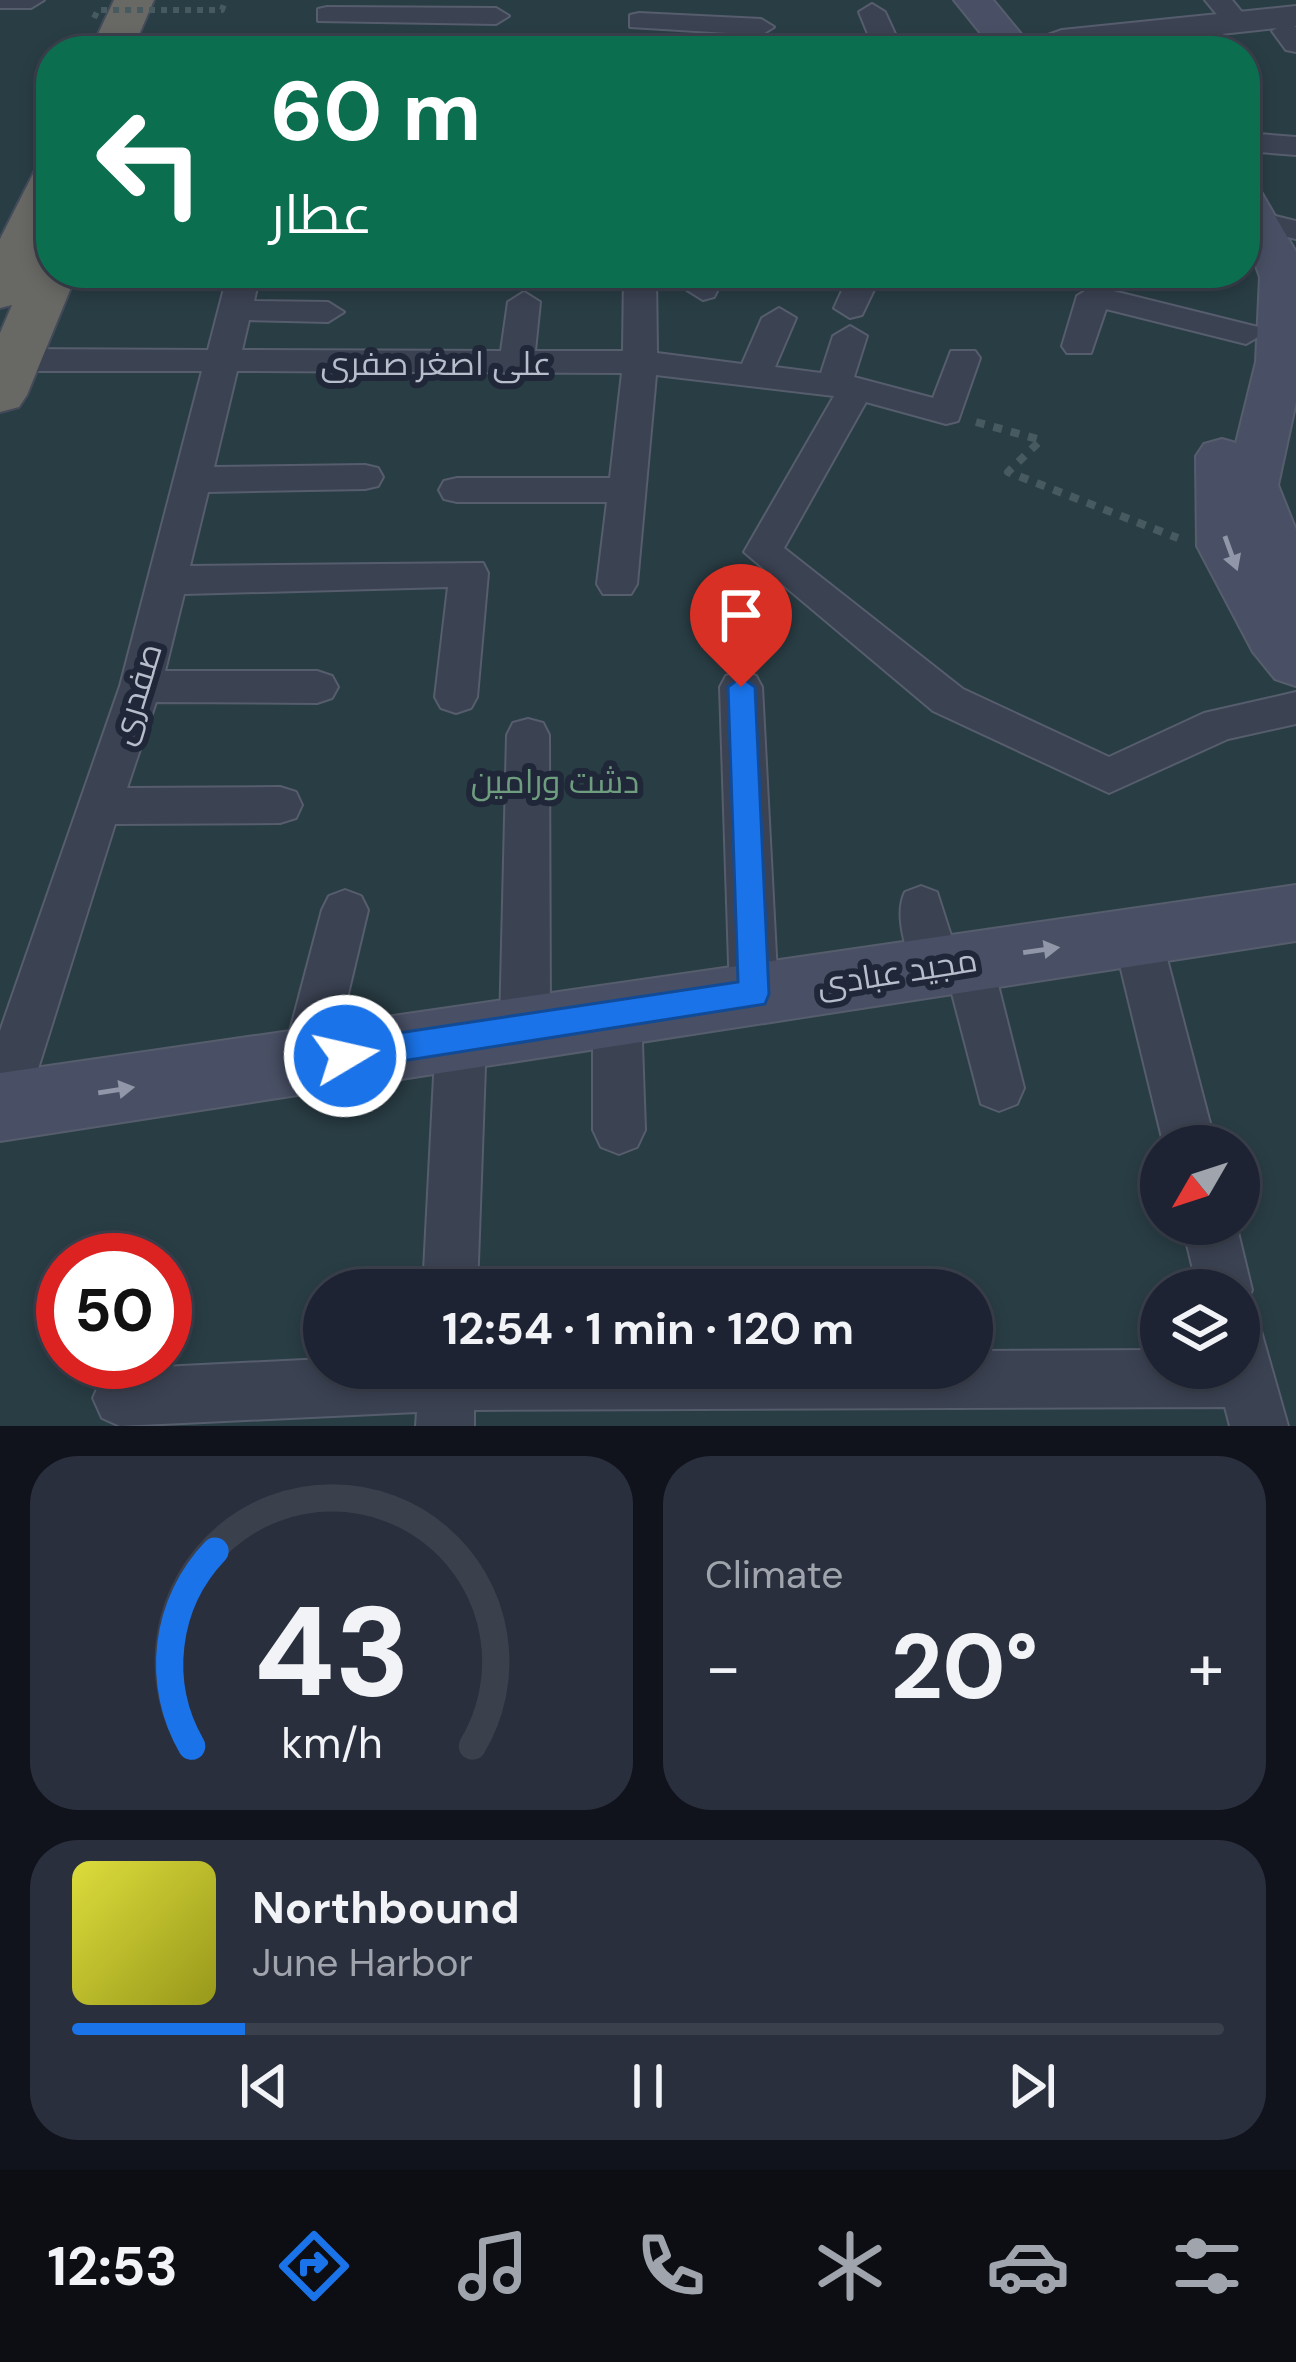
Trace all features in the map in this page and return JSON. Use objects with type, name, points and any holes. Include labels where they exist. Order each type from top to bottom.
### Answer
[{"type":"highway","points":[[102,34],[134,0]]},
{"type":"highway","points":[[154,36],[170,0]]},
{"type":"highway","points":[[0,292],[28,206]]},
{"type":"highway","points":[[7,378],[46,288]]},
{"type":"main road","points":[[973,0],[1020,36]]},
{"type":"main road","points":[[1006,0],[1029,36]]},
{"type":"main road","points":[[1267,217],[1283,277],[1280,362],[1252,485],[1296,603]]},
{"type":"main road","points":[[1242,288],[1246,334],[1222,457],[1224,547],[1273,638],[1296,664]]},
{"type":"main road","name":"مجید عبادی","points":[[1,1107],[754,994],[942,944],[1137,936],[1296,913]]},
{"type":"street","points":[[0,0],[31,0]]},
{"type":"street","points":[[329,8],[497,8]]},
{"type":"street","points":[[1086,36],[1227,11],[1293,30]]},
{"type":"street","points":[[872,12],[882,36]]},
{"type":"street","points":[[641,36],[638,16],[761,27]]},
{"type":"street","points":[[1234,36],[1293,30]]},
{"type":"street","points":[[1260,143],[1296,146]]},
{"type":"street","points":[[617,584],[640,362],[640,288]]},
{"type":"street","points":[[861,288],[850,322],[845,386],[764,552],[948,700],[1109,776],[1219,724],[1296,708]]},
{"type":"street","points":[[239,291],[328,312]]},
{"type":"street","name":"صفدری","points":[[1,1107],[141,686],[239,291]]},
{"type":"street","points":[[1079,346],[1093,296],[1246,334]]},
{"type":"street","points":[[516,362],[524,302]]},
{"type":"street","points":[[754,376],[778,318]]},
{"type":"street","points":[[946,413],[963,358]]},
{"type":"street","name":"علی اصغر صفری","points":[[7,378],[219,363],[640,362],[845,386],[946,413]]},
{"type":"street","points":[[192,479],[365,477]]},
{"type":"street","points":[[458,490],[627,490]]},
{"type":"street","points":[[169,580],[469,573],[456,697]]},
{"type":"street","points":[[141,686],[317,687]]},
{"type":"street","points":[[741,687],[754,994]]},
{"type":"street","points":[[454,1269],[493,1033],[528,735]]},
{"type":"street","points":[[99,806],[280,805]]},
{"type":"street","points":[[307,1061],[345,910]]},
{"type":"street","points":[[1137,936],[1185,1125]]},
{"type":"street","points":[[942,944],[999,1088]]},
{"type":"street","points":[[617,1015],[619,1130]]},
{"type":"street","points":[[122,1398],[1140,1384]]},
{"type":"path","points":[[102,34],[98,10],[222,10],[225,1]]},
{"type":"path","points":[[946,413],[1041,440],[1008,472],[1166,535],[1224,547]]},
{"type":"green space","name":"دشت ورامین","points":[[0,0],[1296,0],[1296,1426],[0,1426]]},
{"type":"route","points":[[345,1056],[754,994],[741,687]]}]
